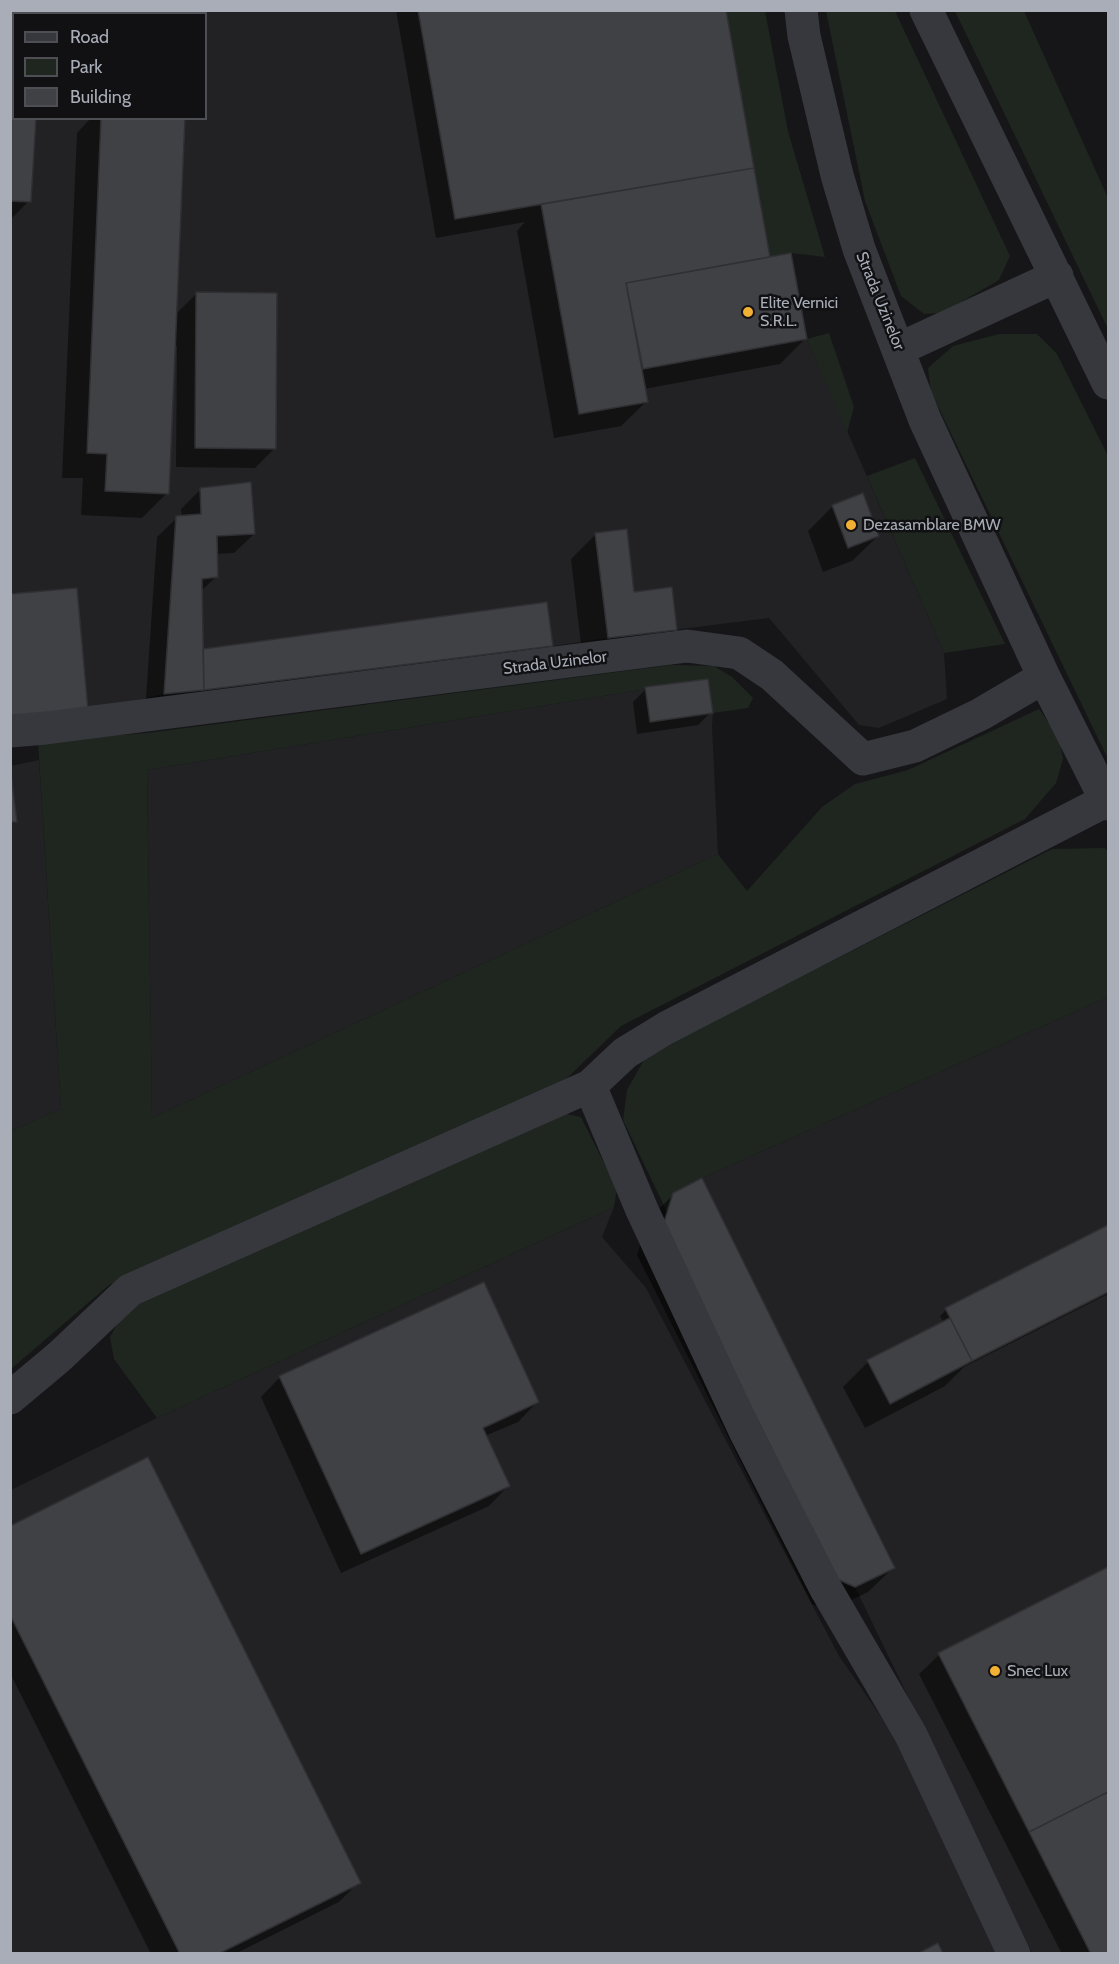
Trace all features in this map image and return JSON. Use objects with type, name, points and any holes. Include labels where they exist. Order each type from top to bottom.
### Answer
[{"type":"street","name":"Strada Uzinelor","points":[[801,10],[804,36],[837,175],[859,249],[925,420],[1044,677],[1108,802]]},
{"type":"street","points":[[926,10],[1108,383]]},
{"type":"street","points":[[899,349],[1057,276]]},
{"type":"street","name":"Strada Uzinelor","points":[[10,731],[687,646],[739,653],[772,675],[863,759],[915,746],[981,714],[1044,677]]},
{"type":"street","points":[[10,1398],[59,1357],[130,1290],[590,1086],[625,1053],[666,1028],[1108,802]]},
{"type":"street","points":[[590,1086],[637,1198],[746,1434],[826,1589],[911,1735],[1014,1953]]},
{"type":"shaded area","points":[[11,11],[726,11],[771,257],[791,253],[807,339],[944,653],[947,699],[879,728],[859,725],[769,618],[399,668],[164,694],[100,709],[11,717]]},
{"type":"shaded area","points":[[708,679],[713,713],[718,854],[152,1118],[147,770]]},
{"type":"shaded area","points":[[39,760],[61,1109],[11,1131],[11,766]]},
{"type":"shaded area","points":[[1108,997],[1108,1953],[1032,1953],[855,1587],[895,1567],[702,1178]]},
{"type":"shaded area","points":[[614,1207],[602,1237],[646,1288],[839,1656],[900,1744],[996,1954],[11,1954],[11,1490],[157,1418]]},
{"type":"green space","points":[[726,11],[765,11],[788,131],[825,257],[791,253],[770,257]]},
{"type":"green space","points":[[826,11],[895,11],[1010,256],[999,280],[942,313],[924,314],[901,296],[865,201]]},
{"type":"green space","points":[[955,11],[1024,11],[1108,198],[1108,329]]},
{"type":"green space","points":[[829,333],[854,407],[847,433],[807,339]]},
{"type":"green space","points":[[999,334],[1037,334],[1057,354],[1108,456],[1108,759],[931,392],[928,368],[953,346]]},
{"type":"green space","points":[[915,458],[1005,644],[944,653],[867,476]]},
{"type":"green space","points":[[671,665],[714,666],[732,677],[753,698],[748,708],[713,713],[708,679],[147,770],[152,1118],[718,854],[747,891],[822,807],[855,784],[908,770],[1039,709],[1059,737],[1063,759],[1056,783],[1025,819],[621,1026],[563,1082],[109,1285],[11,1369],[11,1131],[61,1109],[38,741],[147,733]]},
{"type":"green space","points":[[1105,848],[1108,852],[1108,997],[702,1178],[673,1193],[667,1212],[623,1120],[627,1090],[644,1060],[681,1038],[1052,849]]},
{"type":"green space","points":[[558,1112],[581,1117],[617,1189],[614,1207],[157,1418],[114,1359],[110,1337],[121,1317],[145,1297]]},
{"type":"building","points":[[10,10],[38,10],[38,12],[10,13]]},
{"type":"building","points":[[115,10],[161,10],[161,12],[115,12]]},
{"type":"building","points":[[418,10],[726,10],[754,168],[455,219]]},
{"type":"building","points":[[10,41],[12,41],[12,120],[36,120],[31,202],[10,201]]},
{"type":"building","points":[[101,120],[185,120],[169,494],[105,491],[107,454],[87,453]]},
{"type":"building","points":[[754,168],[770,257],[626,283],[648,402],[579,414],[541,204]]},
{"type":"building","points":[[791,253],[807,339],[643,369],[626,283]]},
{"type":"building","points":[[196,292],[277,293],[276,449],[195,448]]},
{"type":"building","points":[[251,482],[255,534],[217,536],[218,577],[202,579],[204,690],[164,694],[176,516],[201,514],[200,488]]},
{"type":"building","points":[[863,493],[879,536],[848,548],[832,505]]},
{"type":"building","points":[[627,529],[634,592],[672,587],[677,630],[608,638],[595,533]]},
{"type":"building","points":[[77,588],[88,710],[10,717],[10,594]]},
{"type":"building","points":[[547,602],[553,646],[204,690],[203,649]]},
{"type":"building","points":[[708,679],[713,713],[650,722],[645,687]]},
{"type":"building","points":[[10,766],[17,822],[10,822]]},
{"type":"building","points":[[702,1178],[895,1568],[855,1587],[837,1579],[662,1229],[673,1193]]},
{"type":"building","points":[[1108,1225],[1108,1292],[972,1361],[945,1308]]},
{"type":"building","points":[[484,1282],[539,1402],[483,1428],[510,1486],[361,1554],[279,1376]]},
{"type":"building","points":[[950,1318],[972,1361],[890,1404],[867,1360]]},
{"type":"building","points":[[148,1457],[361,1883],[218,1954],[180,1954],[10,1615],[10,1526]]},
{"type":"building","points":[[1108,1567],[1108,1792],[1029,1832],[938,1653]]},
{"type":"building","points":[[1108,1792],[1108,1954],[1091,1954],[1029,1832]]},
{"type":"building","points":[[938,1943],[943,1954],[917,1954]]},
{"type":"place","name":"Elite Vernici S.R.L.","points":[[748,312]]},
{"type":"place","name":"Dezasamblare BMW","points":[[851,525]]},
{"type":"place","name":"Snec Lux","points":[[995,1671]]}]
